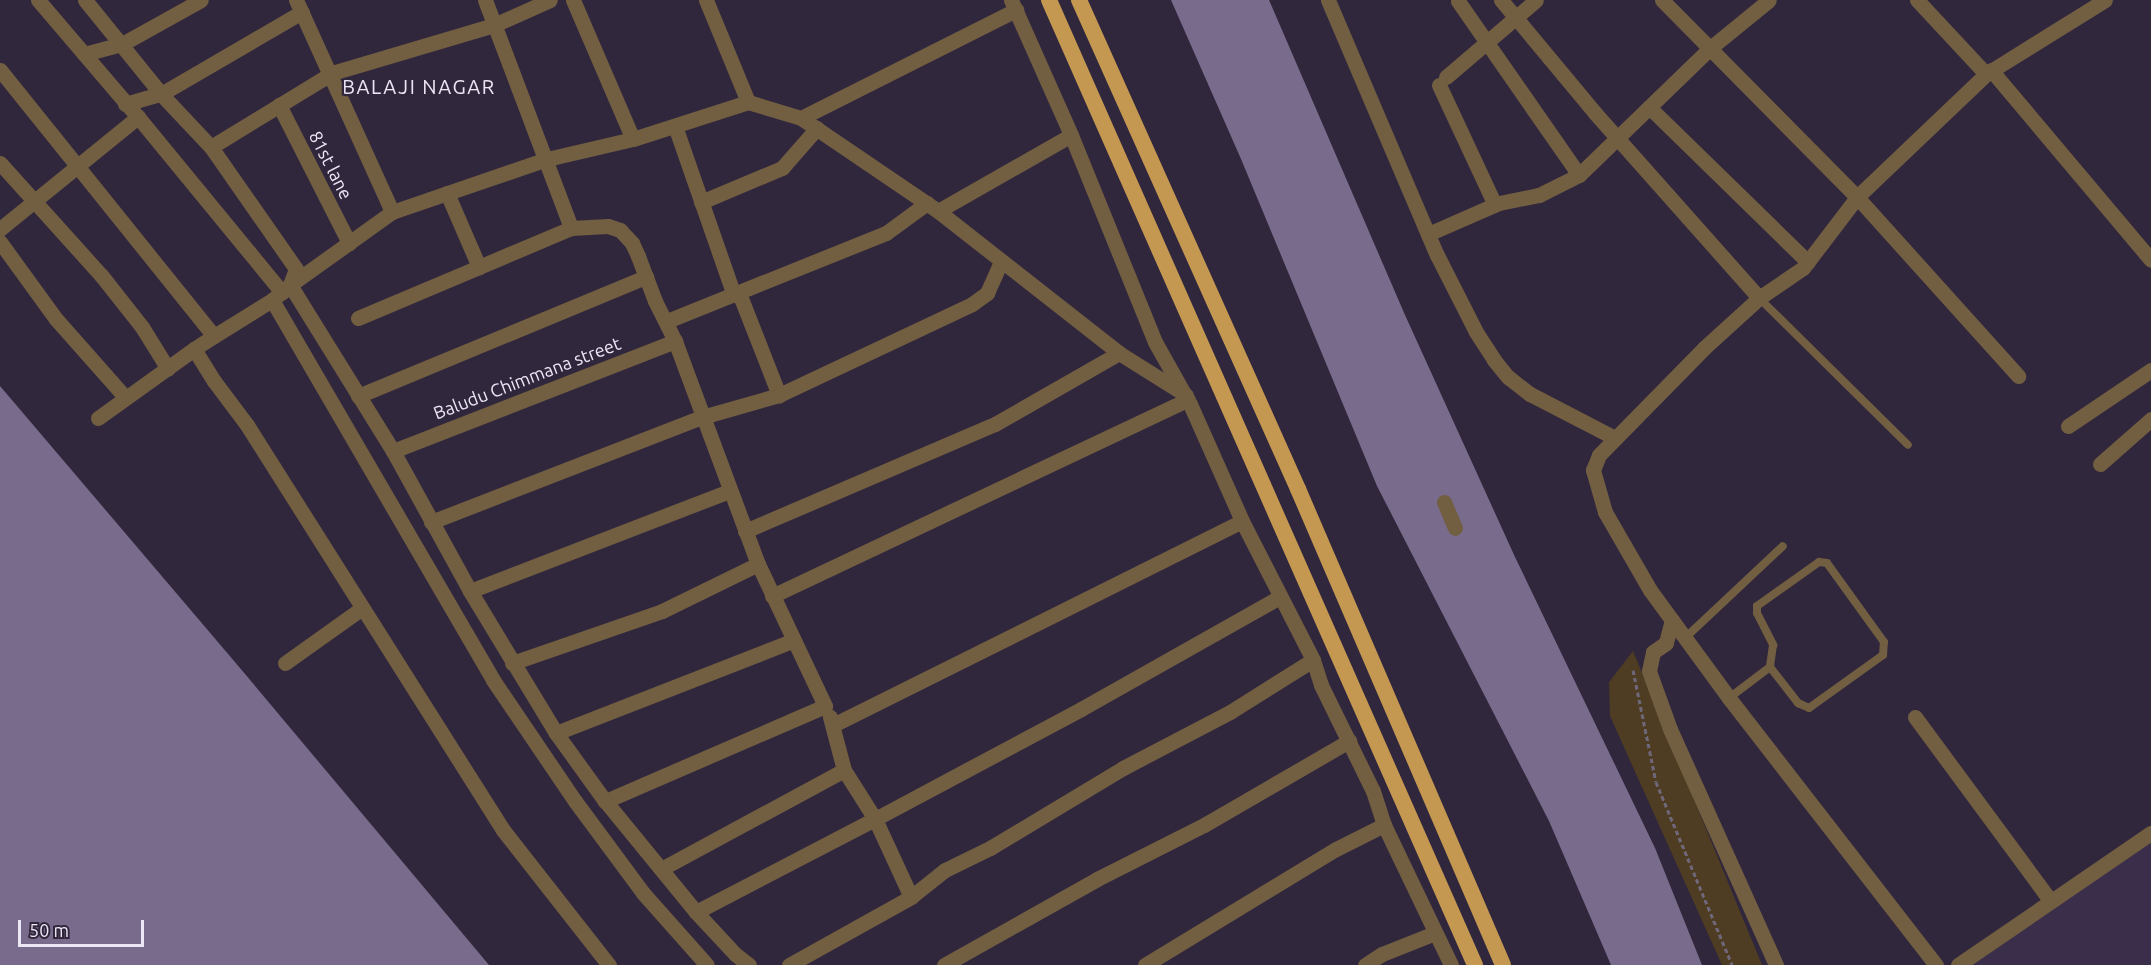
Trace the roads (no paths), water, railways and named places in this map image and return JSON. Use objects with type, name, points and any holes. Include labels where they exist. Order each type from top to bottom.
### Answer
[{"type":"highway","points":[[1049,0],[1475,965]]},
{"type":"highway","points":[[1079,0],[1293,478],[1503,965]]},
{"type":"street","points":[[38,0],[138,117],[281,292],[358,396],[393,451],[430,522],[512,663],[556,733],[605,801],[696,912],[749,965]]},
{"type":"street","points":[[85,0],[161,94],[211,147],[296,269],[281,292]]},
{"type":"street","points":[[84,54],[122,44],[201,0]]},
{"type":"street","points":[[485,0],[547,159],[571,228]]},
{"type":"street","points":[[211,147],[332,73],[494,25],[550,0]]},
{"type":"street","points":[[573,0],[633,139]]},
{"type":"street","points":[[706,0],[748,102]]},
{"type":"street","points":[[1328,0],[1428,234],[1476,332],[1508,377],[1530,394],[1615,438]]},
{"type":"street","points":[[1500,0],[1618,139],[1759,298]]},
{"type":"street","points":[[1494,204],[1442,81],[1536,0]]},
{"type":"street","points":[[1662,0],[1857,197],[2018,376]]},
{"type":"street","points":[[1428,234],[1494,204],[1539,195],[1579,175],[1709,49],[1769,0]]},
{"type":"street","points":[[1917,0],[1989,72],[2151,260]]},
{"type":"street","points":[[1935,965],[1729,698],[1650,590],[1605,512],[1593,470],[1599,455],[1704,348],[1759,298],[1803,268],[1857,197],[1989,72],[2104,0]]},
{"type":"street","points":[[1458,1],[1579,175]]},
{"type":"street","points":[[801,118],[1014,5],[1071,135],[1155,342],[1187,397],[1242,521],[1313,660],[1321,685],[1373,790],[1384,825],[1451,965]]},
{"type":"street","points":[[125,104],[161,94],[299,6],[332,73],[392,212]]},
{"type":"street","points":[[0,70],[214,336]]},
{"type":"street","points":[[99,418],[125,397],[281,292],[392,212],[547,159],[633,139],[748,102],[801,118],[817,128],[933,207],[1119,353],[1187,397]]},
{"type":"street","name":"81st lane","points":[[279,105],[349,243]]},
{"type":"street","points":[[1649,107],[1808,262]]},
{"type":"street","points":[[0,229],[34,200],[79,168],[138,117]]},
{"type":"street","points":[[675,126],[736,294],[779,395]]},
{"type":"street","points":[[701,202],[782,168],[817,128]]},
{"type":"street","points":[[667,321],[886,233],[1071,135]]},
{"type":"street","points":[[0,163],[101,275],[142,327],[168,369]]},
{"type":"street","points":[[447,193],[479,267]]},
{"type":"street","points":[[358,318],[571,228],[608,226],[620,230],[632,243],[654,301],[667,321],[758,564],[833,725],[844,770],[875,819],[911,897]]},
{"type":"street","points":[[0,242],[57,318],[125,397]]},
{"type":"street","points":[[430,522],[702,417],[779,395],[972,304],[987,293],[1001,262]]},
{"type":"street","points":[[358,396],[646,277]]},
{"type":"street","points":[[281,292],[493,680],[574,801],[636,884],[675,933],[707,965]]},
{"type":"street","name":"Baludu Chimmana street","points":[[393,451],[675,341]]},
{"type":"street","points":[[194,349],[247,425],[503,830],[609,965]]},
{"type":"street","points":[[746,531],[995,424],[1119,353]]},
{"type":"street","points":[[2068,426],[2151,370]]},
{"type":"street","points":[[772,596],[1187,397]]},
{"type":"street","points":[[2100,464],[2151,419]]},
{"type":"street","points":[[470,591],[729,491]]},
{"type":"street","points":[[1444,502],[1455,528]]},
{"type":"street","points":[[833,725],[1242,521]]},
{"type":"street","points":[[512,663],[662,612],[758,564]]},
{"type":"street","points":[[696,912],[1081,709],[1280,597]]},
{"type":"street","points":[[285,663],[362,608]]},
{"type":"street","points":[[1672,621],[1665,643],[1653,652],[1649,671],[1667,722],[1721,848],[1776,965]]},
{"type":"street","points":[[556,733],[792,640]]},
{"type":"street","points":[[789,965],[911,897],[945,870],[990,848],[1123,768],[1230,712],[1313,660]]},
{"type":"street","points":[[605,801],[825,706]]},
{"type":"street","points":[[1915,717],[2050,900]]},
{"type":"street","points":[[944,965],[1097,879],[1204,825],[1348,741]]},
{"type":"street","points":[[661,869],[844,770]]},
{"type":"street","points":[[1146,965],[1336,849],[1384,825]]},
{"type":"street","points":[[1958,965],[2151,833]]},
{"type":"street","points":[[1365,965],[1382,954],[1435,933]]},
{"type":"lane","points":[[1759,298],[1908,445]]},
{"type":"lane","points":[[1685,638],[1783,546]]},
{"type":"lane","points":[[1729,698],[1770,667],[1773,645],[1757,613],[1757,606],[1819,562],[1827,563],[1884,642],[1883,655],[1809,708],[1798,703],[1770,667]]},
{"type":"district","name":"BALAJI NAGAR","points":[[419,86]]}]
